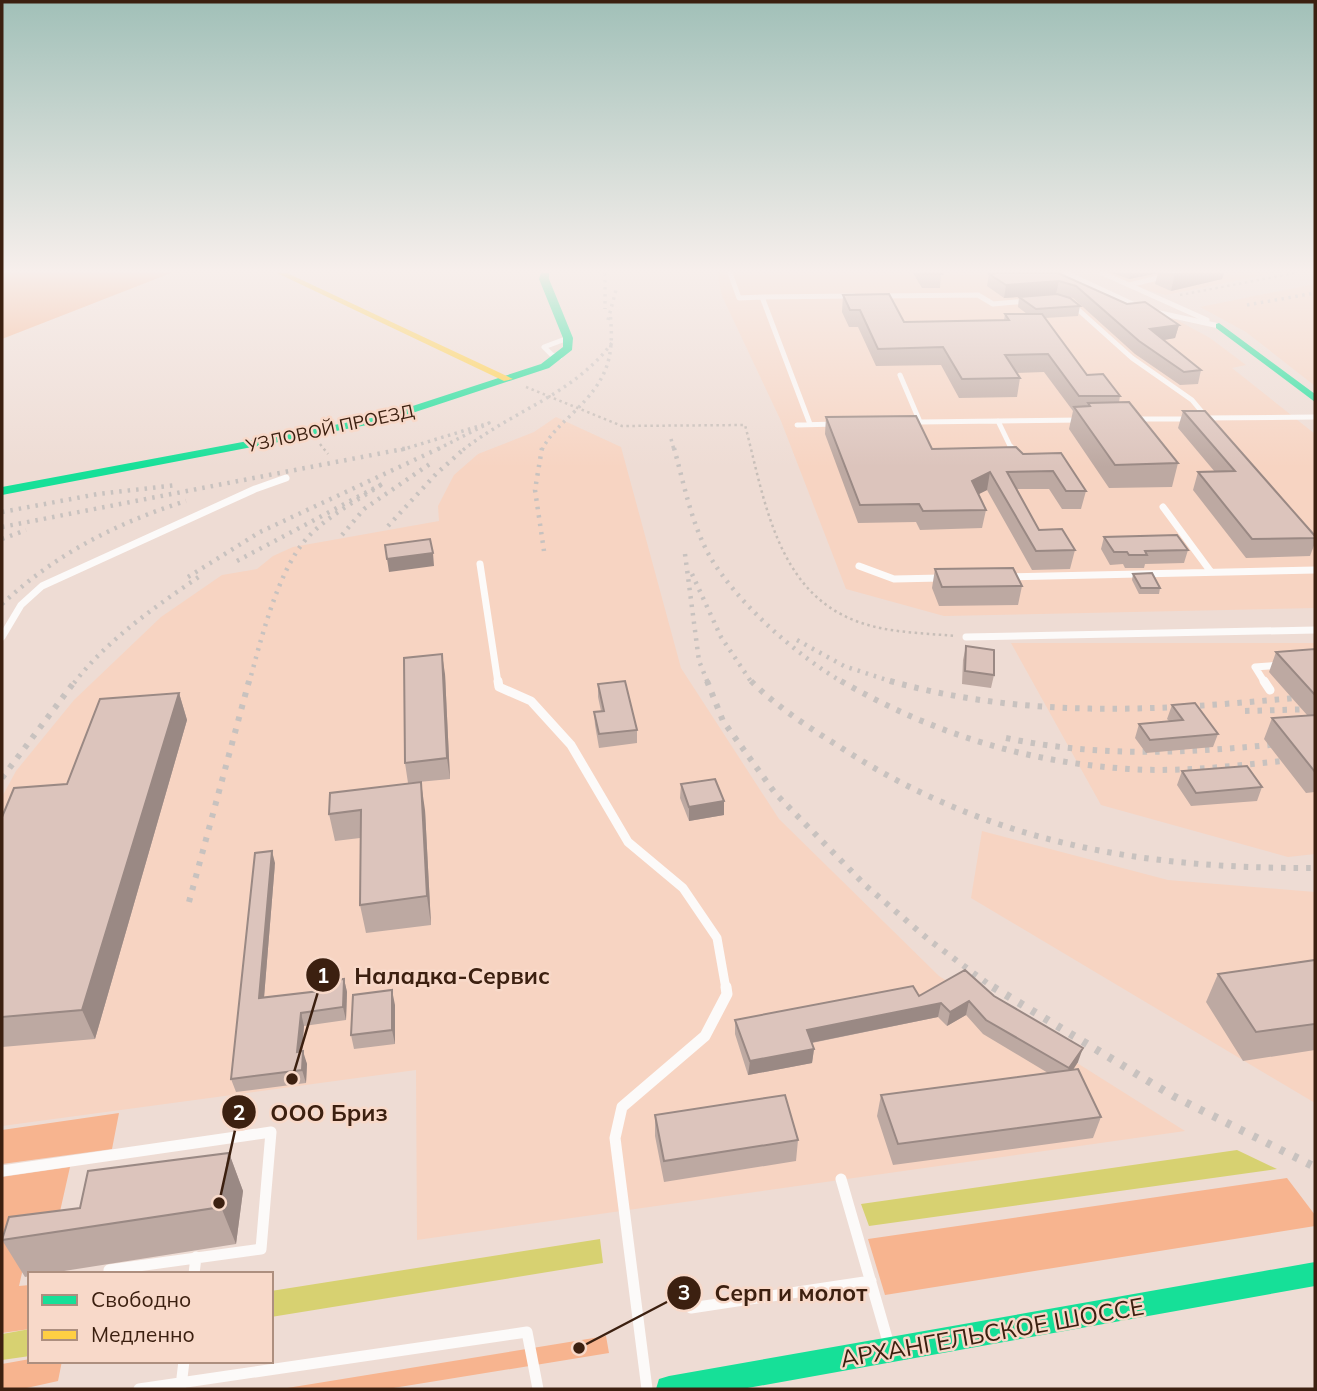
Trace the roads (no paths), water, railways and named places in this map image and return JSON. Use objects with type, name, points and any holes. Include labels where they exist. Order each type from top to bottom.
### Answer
[{"type":"street","points":[[420,338],[508,379]]},
{"type":"street","name":"УЗЛОВОЙ ПРОЕЗД","points":[[2,491],[384,419],[508,379],[560,357],[568,348],[568,338]]},
{"type":"street","points":[[1235,338],[1315,398]]},
{"type":"street","name":"АРХАНГЕЛЬСКОЕ ШОССЕ","points":[[668,1389],[1315,1274]]},
{"type":"lane","points":[[777,338],[810,424]]},
{"type":"lane","points":[[1109,338],[1132,358],[1192,400],[1217,429]]},
{"type":"lane","points":[[900,374],[920,422]]},
{"type":"lane","points":[[1129,419],[1315,417]]},
{"type":"lane","points":[[906,423],[1090,420]]},
{"type":"lane","points":[[998,421],[1019,463]]},
{"type":"lane","points":[[797,425],[851,424]]},
{"type":"lane","points":[[2,637],[21,605],[42,586],[255,489],[286,478]]},
{"type":"lane","points":[[1163,507],[1211,572]]},
{"type":"lane","points":[[480,564],[499,687],[531,701],[571,745],[628,842],[682,888],[717,938],[722,961],[727,994],[705,1036],[622,1107],[615,1138],[647,1389]]},
{"type":"lane","points":[[859,566],[894,579],[949,578]]},
{"type":"lane","points":[[1004,577],[1315,570]]},
{"type":"lane","points":[[966,637],[1315,630]]},
{"type":"lane","points":[[1270,690],[1255,667],[1291,664]]},
{"type":"lane","points":[[2,1171],[271,1132],[261,1250],[109,1270]]},
{"type":"lane","points":[[841,1180],[891,1350]]},
{"type":"lane","points":[[194,1272],[196,1257]]},
{"type":"lane","points":[[691,1308],[871,1281]]},
{"type":"lane","points":[[139,1389],[181,1387],[527,1332],[538,1389]]},
{"type":"lane","points":[[181,1387],[184,1363]]},
{"type":"railway","points":[[611,338],[611,344]]},
{"type":"railway","points":[[611,344],[614,340]]},
{"type":"railway","points":[[463,450],[563,388],[599,359],[611,344]]},
{"type":"railway","points":[[542,450],[552,435],[594,390],[606,368],[611,344]]},
{"type":"railway","points":[[407,448],[489,423],[439,448]]},
{"type":"railway","points":[[671,439],[674,450]]},
{"type":"railway","points":[[2,527],[407,448]]},
{"type":"railway","points":[[401,450],[407,448]]},
{"type":"railway","points":[[188,577],[260,532],[439,448]]},
{"type":"railway","points":[[388,526],[436,474],[465,448]]},
{"type":"railway","points":[[542,448],[535,490],[544,551]]},
{"type":"railway","points":[[674,448],[697,529],[721,573],[751,609],[788,643],[844,683]]},
{"type":"railway","points":[[342,535],[364,509],[434,461]]},
{"type":"railway","points":[[237,561],[384,483],[326,521],[297,551],[279,586],[249,683]]},
{"type":"railway","points":[[2,512],[98,494],[177,485]]},
{"type":"railway","points":[[2,604],[44,570],[88,542],[135,519],[186,501]]},
{"type":"railway","points":[[2,539],[26,530]]},
{"type":"railway","points":[[685,554],[699,661],[708,683]]},
{"type":"railway","points":[[692,574],[721,637],[752,683]]},
{"type":"railway","points":[[74,683],[117,638],[200,576]]},
{"type":"railway","points":[[797,640],[844,666],[896,683]]},
{"type":"railway","points":[[2,778],[75,681]]},
{"type":"railway","points":[[189,902],[249,681]]},
{"type":"railway","points":[[707,681],[723,721],[775,793],[865,885],[929,940],[995,989]]},
{"type":"railway","points":[[751,681],[805,724],[896,780],[952,807],[1010,828],[1068,844],[1128,855],[1189,863],[1315,868]]},
{"type":"railway","points":[[841,681],[944,730],[1052,760],[1152,770],[1199,769],[1315,758]]},
{"type":"railway","points":[[890,681],[944,694],[997,702],[1102,709],[1207,705],[1315,696]]},
{"type":"railway","points":[[1245,711],[1315,709]]},
{"type":"railway","points":[[1006,738],[1084,749],[1161,752],[1315,740]]},
{"type":"railway","points":[[993,987],[1173,1096],[1315,1167]]},
{"type":"place","name":"Наладка-Сервис","points":[[292,1079]]},
{"type":"place","name":"ООО Бриз","points":[[219,1203]]},
{"type":"place","name":"Серп и молот","points":[[579,1348]]}]
